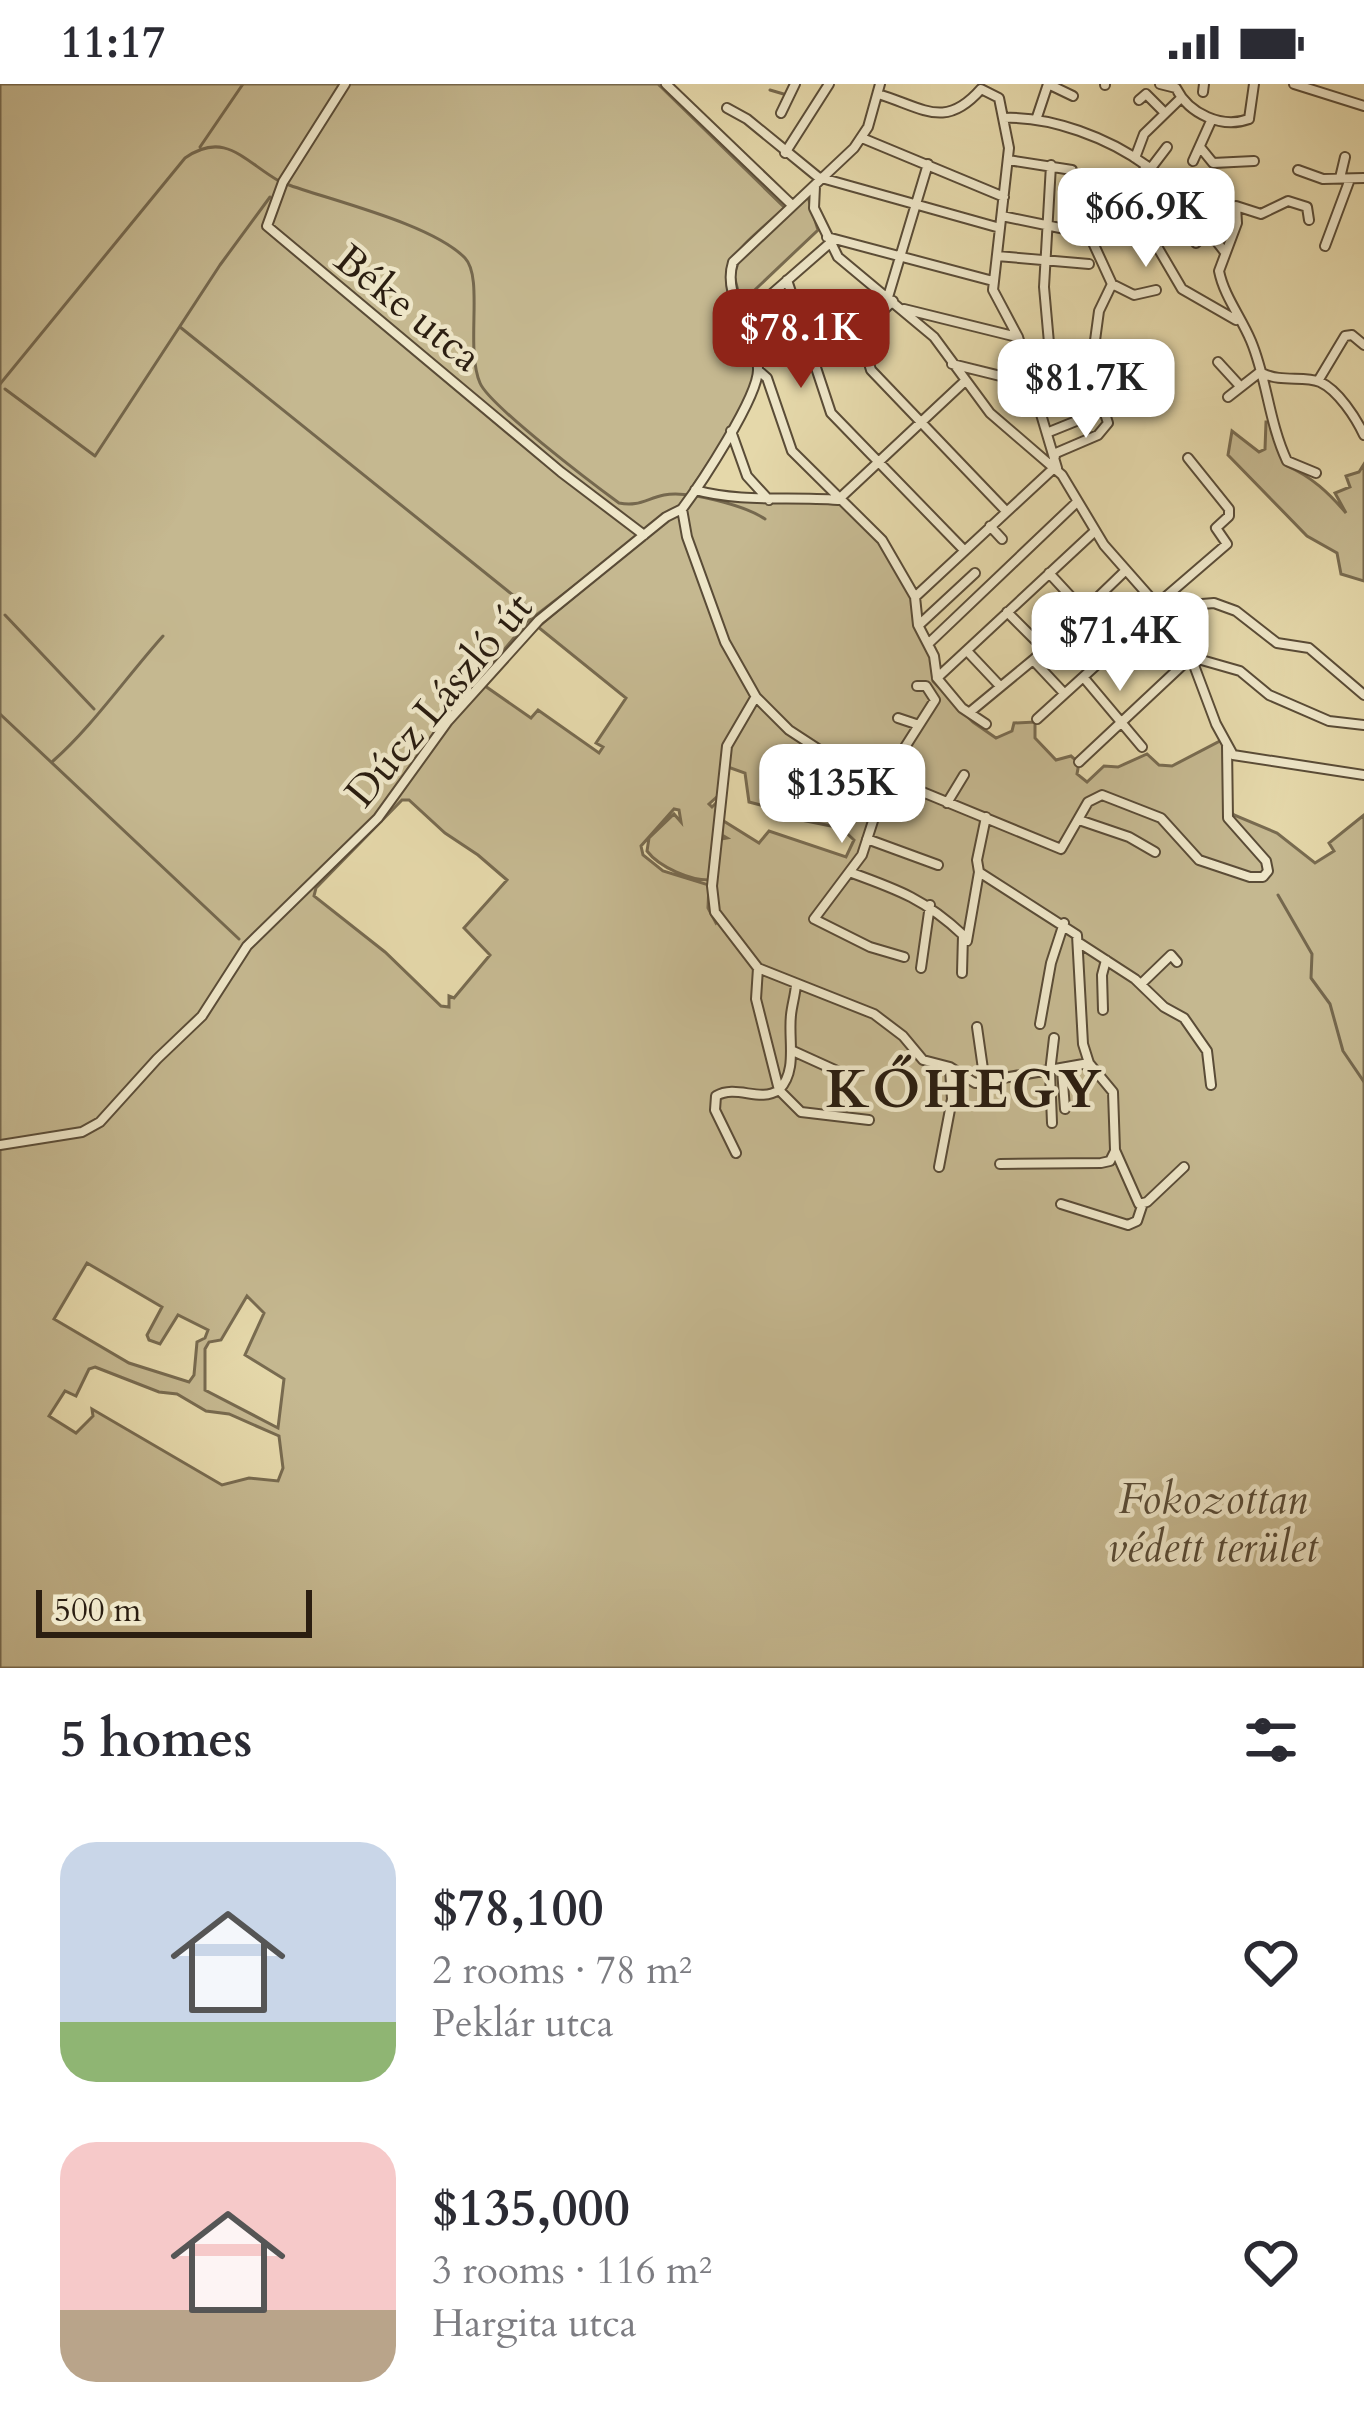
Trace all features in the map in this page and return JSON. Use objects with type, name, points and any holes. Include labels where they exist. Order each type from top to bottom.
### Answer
[{"type":"street","name":"Béke utca","points":[[345,84],[283,182],[267,226],[561,472],[644,535]]},
{"type":"street","points":[[666,84],[792,205]]},
{"type":"street","points":[[781,113],[794,84]]},
{"type":"street","points":[[785,153],[829,84]]},
{"type":"street","points":[[1036,120],[1048,84],[1073,96]]},
{"type":"street","points":[[1160,84],[1176,88],[1180,98],[1211,121],[1232,125],[1249,119]]},
{"type":"street","points":[[1254,84],[1249,119],[1252,124],[1261,122]]},
{"type":"street","points":[[1294,84],[1364,106]]},
{"type":"street","points":[[1054,465],[1033,381],[993,281],[1008,160],[999,100],[981,89],[966,107],[942,113],[879,89],[862,138],[740,253],[730,276],[758,370],[754,392],[689,499],[687,537],[725,643],[756,697],[789,730],[825,754],[1061,849],[1090,800],[1102,795],[1161,818],[1199,860],[1250,877],[1265,876],[1266,862],[1228,818],[1226,746]]},
{"type":"street","points":[[1139,100],[1146,94],[1166,113]]},
{"type":"street","points":[[1135,158],[1144,134],[1180,98]]},
{"type":"street","points":[[728,108],[785,153],[814,188],[838,257],[934,338],[990,413],[1054,465],[1095,531],[1159,604],[1191,657],[1233,755],[1364,775]]},
{"type":"street","points":[[1004,118],[1036,120],[1081,133],[1135,158],[1149,167],[1224,251]]},
{"type":"street","points":[[1192,160],[1211,121]]},
{"type":"street","points":[[862,138],[1004,197]]},
{"type":"street","points":[[1118,234],[1134,183],[1168,147]]},
{"type":"street","points":[[1200,147],[1213,163],[1254,161]]},
{"type":"street","points":[[1325,246],[1345,178],[1345,157]]},
{"type":"street","points":[[1008,160],[1072,170],[1088,233],[1112,284],[1134,295],[1156,290]]},
{"type":"street","points":[[860,333],[890,299],[928,164]]},
{"type":"street","points":[[1033,381],[1049,344],[1044,261],[1051,165]]},
{"type":"street","points":[[1298,170],[1322,179],[1364,178]]},
{"type":"street","points":[[814,188],[915,204],[1000,228]]},
{"type":"street","points":[[1310,220],[1307,207],[1288,201],[1263,214],[1236,206],[1238,223],[1219,271],[1251,341],[1287,461],[1316,473]]},
{"type":"street","points":[[1196,244],[1227,213]]},
{"type":"street","points":[[1002,216],[1088,233],[1148,231],[1182,289],[1238,321]]},
{"type":"street","points":[[829,240],[901,254],[993,281]]},
{"type":"street","points":[[743,320],[829,240]]},
{"type":"street","points":[[731,244],[740,253]]},
{"type":"street","points":[[997,256],[1089,264]]},
{"type":"street","points":[[787,280],[831,412],[964,550]]},
{"type":"street","points":[[915,597],[1054,465],[1055,453],[1104,430],[1106,409],[1091,370],[1099,311],[1112,284]]},
{"type":"street","points":[[833,304],[860,333],[871,370],[1006,511]]},
{"type":"street","points":[[902,309],[1018,337]]},
{"type":"street","points":[[1318,381],[1345,336],[1352,335],[1364,345]]},
{"type":"street","points":[[1218,362],[1240,386]]},
{"type":"street","points":[[950,363],[1033,381]]},
{"type":"street","points":[[758,370],[767,378],[792,452],[883,540],[915,597],[918,625],[937,679],[962,708],[986,724]]},
{"type":"street","points":[[1260,372],[1280,380],[1318,381],[1341,400],[1364,435]]},
{"type":"street","points":[[1228,397],[1260,372]]},
{"type":"street","points":[[689,499],[770,501],[833,496],[879,462],[964,382]]},
{"type":"street","points":[[1049,433],[1106,409]]},
{"type":"street","points":[[731,431],[747,476],[770,501]]},
{"type":"street","points":[[1037,719],[1226,544],[1216,528],[1230,513],[1188,458]]},
{"type":"street","name":"Dúcz László út","points":[[0,1145],[82,1132],[100,1122],[202,1016],[247,946],[378,818],[453,715],[537,622],[689,499]]},
{"type":"street","points":[[928,644],[1077,502]]},
{"type":"street","points":[[990,526],[1002,539]]},
{"type":"street","points":[[937,679],[1095,531]]},
{"type":"street","points":[[970,712],[1034,660],[1042,647],[1126,570]]},
{"type":"street","points":[[918,625],[975,573]]},
{"type":"street","points":[[1049,573],[1073,599]]},
{"type":"street","points":[[1159,604],[1214,603],[1236,611],[1277,643],[1309,648],[1364,694]]},
{"type":"street","points":[[1007,612],[1042,647]]},
{"type":"street","points":[[968,651],[1000,686]]},
{"type":"street","points":[[1079,762],[1191,657]]},
{"type":"street","points":[[1191,657],[1240,671],[1269,695],[1329,721],[1364,725]]},
{"type":"street","points":[[1034,660],[1063,692]]},
{"type":"street","points":[[1084,678],[1142,747]]},
{"type":"street","points":[[904,957],[816,922],[814,916],[852,873],[867,839],[882,776],[935,698],[926,686],[916,686]]},
{"type":"street","points":[[756,697],[727,746],[711,899],[730,935],[758,968],[874,1014],[903,1036],[923,1060],[950,1067],[970,1081],[985,1083],[1089,1063]]},
{"type":"street","points":[[898,718],[919,725]]},
{"type":"street","points":[[947,803],[964,775]]},
{"type":"street","points":[[962,973],[986,817]]},
{"type":"street","points":[[1078,820],[1130,837],[1155,852]]},
{"type":"street","points":[[867,839],[938,865]]},
{"type":"street","points":[[979,872],[1075,931],[1089,1063],[1107,1080],[1115,1098],[1115,1150],[1134,1198],[1142,1206]]},
{"type":"street","points":[[852,873],[930,905],[963,935],[966,945]]},
{"type":"street","points":[[921,968],[930,905]]},
{"type":"street","points":[[1040,1024],[1064,922]]},
{"type":"street","points":[[1080,945],[1184,1018],[1205,1046],[1211,1085]]},
{"type":"street","points":[[1141,984],[1171,956],[1177,962]]},
{"type":"street","points":[[1102,1010],[1106,960]]},
{"type":"street","points":[[758,968],[756,999],[779,1090],[801,1112],[869,1120]]},
{"type":"street","points":[[736,1153],[716,1110],[716,1096],[731,1091],[766,1096],[785,1084],[793,1051],[791,1014],[796,986]]},
{"type":"street","points":[[977,1027],[985,1083]]},
{"type":"street","points":[[1052,1124],[1054,1038]]},
{"type":"street","points":[[793,1051],[848,1076]]},
{"type":"street","points":[[939,1167],[952,1099],[950,1067]]},
{"type":"street","points":[[1062,1070],[1065,1109]]},
{"type":"street","points":[[1000,1164],[1101,1163],[1110,1161],[1115,1150]]},
{"type":"street","points":[[1061,1204],[1128,1226],[1137,1221],[1142,1206],[1184,1167]]},
{"type":"green space","name":"Fokozottan védett terület","points":[[0,84],[658,84],[785,208],[748,241],[732,265],[732,293],[753,356],[755,378],[744,408],[692,488],[730,499],[839,499],[882,540],[912,596],[917,628],[931,655],[933,681],[996,738],[1012,731],[1014,723],[1035,722],[1035,738],[1056,760],[1071,756],[1079,763],[1077,774],[1087,782],[1104,766],[1118,767],[1147,754],[1159,765],[1172,766],[1222,740],[1227,746],[1227,808],[1277,833],[1315,863],[1334,851],[1329,843],[1364,815],[1364,1668],[0,1668]],"holes":[[[680,505],[680,516],[661,524],[538,627],[626,698],[596,743],[603,747],[599,753],[538,710],[531,718],[485,686],[446,720],[527,622]],[[731,735],[725,766],[745,773],[749,802],[841,828],[854,840],[846,857],[769,831],[759,843],[722,820],[722,835],[727,838],[721,839],[713,894],[716,923],[708,908],[709,885],[663,871],[643,855],[641,846],[674,809],[679,810],[681,822],[674,814],[649,838],[647,851],[676,872],[711,880],[720,799],[712,807],[709,804],[720,794],[726,740]],[[402,800],[409,800],[507,880],[464,928],[490,955],[454,998],[449,996],[449,1007],[441,1006],[385,952],[314,896],[316,888]],[[87,1263],[162,1307],[147,1335],[149,1340],[160,1344],[178,1315],[208,1330],[197,1342],[189,1382],[129,1363],[54,1319]],[[247,1296],[264,1313],[245,1355],[284,1379],[278,1428],[205,1390],[209,1342],[221,1340]],[[95,1367],[159,1392],[177,1394],[206,1411],[229,1414],[279,1436],[283,1468],[278,1481],[249,1478],[222,1485],[92,1409],[93,1416],[76,1433],[49,1416],[65,1391],[76,1396],[89,1369]]]},
{"type":"green space","points":[[808,197],[818,230],[741,303],[734,275],[740,257]]},
{"type":"green space","points":[[1266,422],[1270,422],[1287,466],[1320,486],[1346,513],[1335,493],[1350,487],[1346,476],[1359,472],[1364,464],[1364,581],[1341,574],[1337,553],[1307,536],[1228,455],[1232,431],[1259,452],[1265,449]]},
{"type":"waterway","points":[[200,147],[243,84]]},
{"type":"waterway","points":[[770,90],[787,95]]},
{"type":"waterway","points":[[0,384],[185,158],[199,150],[223,148],[279,181]]},
{"type":"waterway","points":[[286,184],[406,224],[465,258],[473,281],[474,352],[480,383],[521,426],[619,503],[687,495],[731,504],[765,519]]},
{"type":"waterway","points":[[5,389],[95,456],[270,197]]},
{"type":"waterway","points":[[180,327],[529,608]]},
{"type":"waterway","points":[[5,615],[94,709]]},
{"type":"waterway","points":[[53,761],[163,636]]},
{"type":"waterway","points":[[0,714],[239,939]]},
{"type":"waterway","points":[[1278,895],[1312,954],[1311,978],[1330,1004],[1343,1051],[1364,1082]]},
{"type":"district","name":"KŐHEGY","points":[[965,1088]]}]
